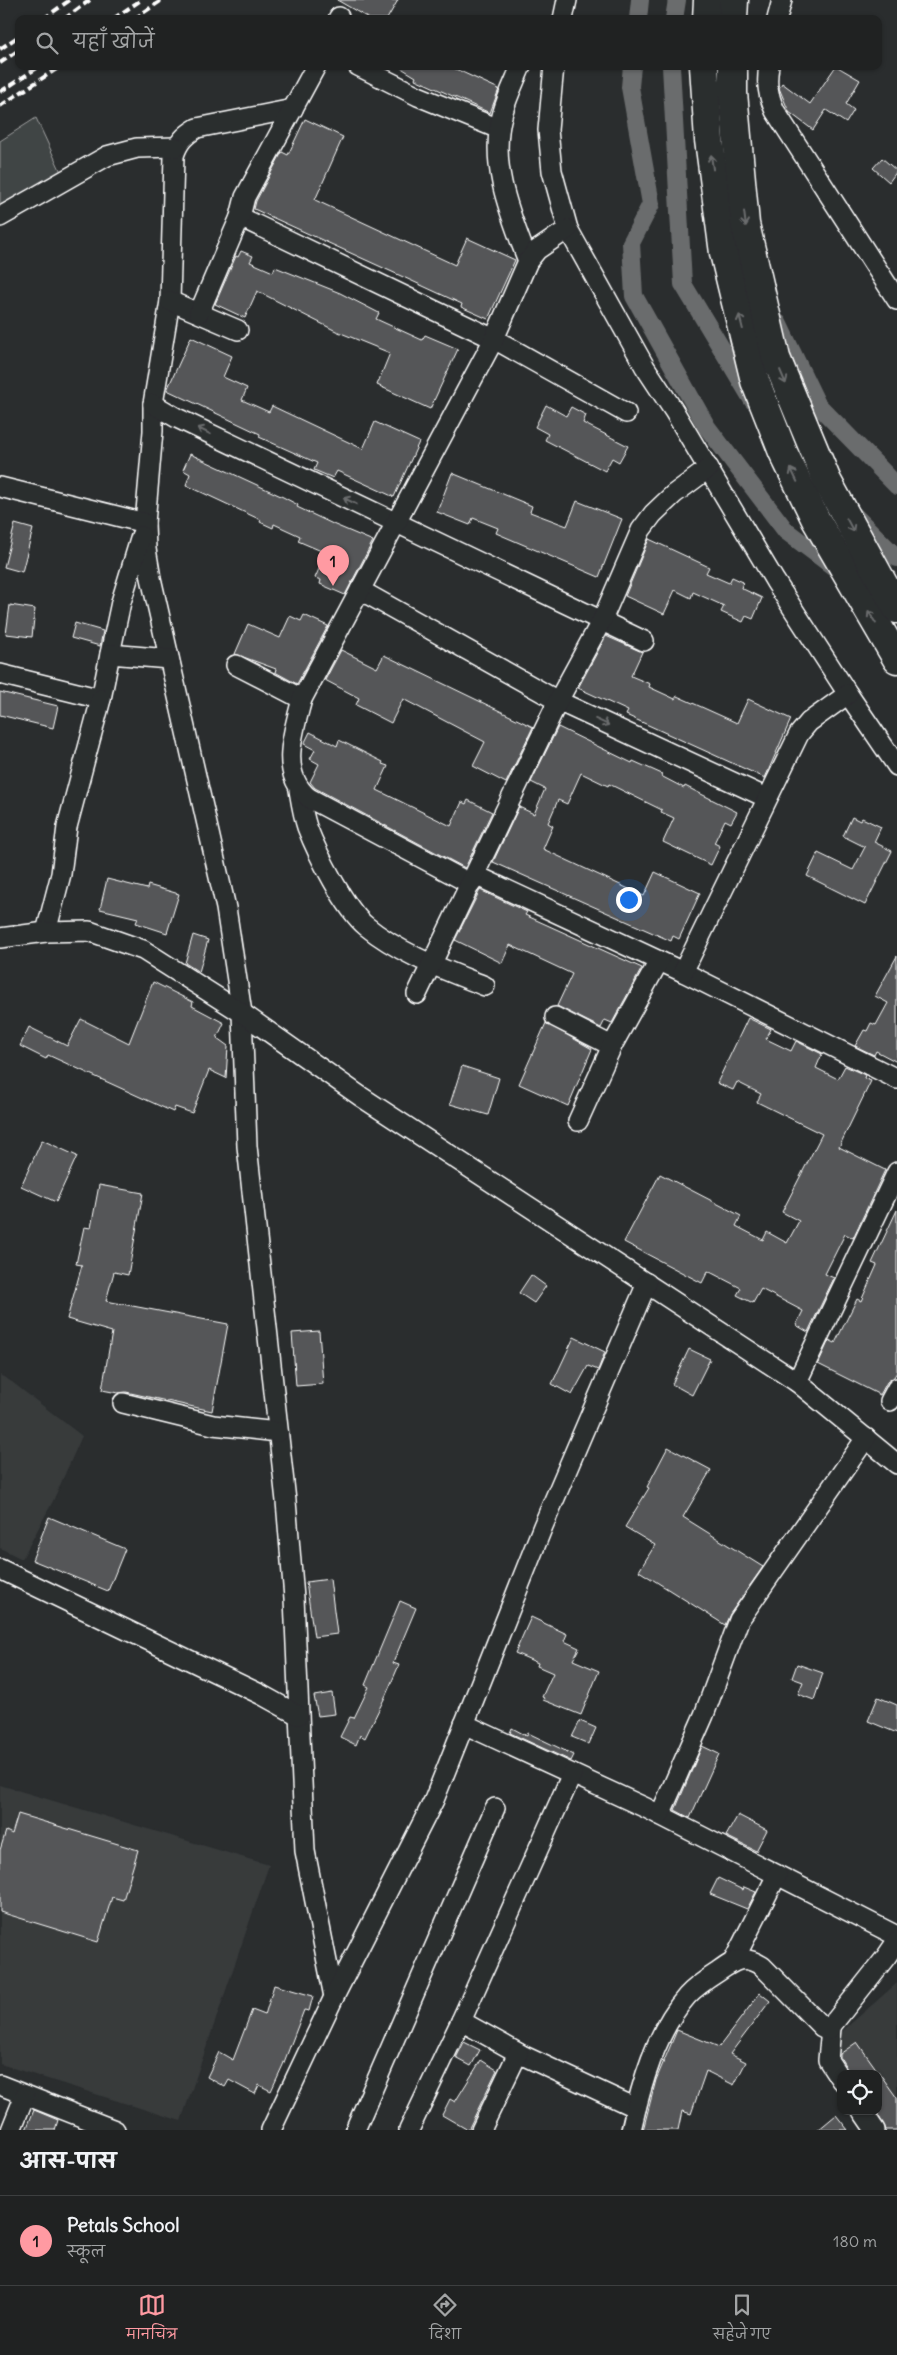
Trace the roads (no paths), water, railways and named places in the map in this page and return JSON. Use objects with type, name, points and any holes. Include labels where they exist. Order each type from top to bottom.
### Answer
[{"type":"highway","points":[[707,15],[708,0]]},
{"type":"highway","points":[[733,15],[734,0]]},
{"type":"highway","points":[[704,70],[709,140],[724,253],[756,381],[783,452],[816,520],[897,659]]},
{"type":"highway","points":[[733,70],[733,93],[745,224],[776,358],[827,481],[897,609]]},
{"type":"street","points":[[564,15],[567,0]]},
{"type":"street","points":[[778,15],[782,0]]},
{"type":"street","points":[[199,313],[240,217],[245,197],[314,70]]},
{"type":"street","points":[[366,70],[418,96],[499,129]]},
{"type":"street","points":[[519,70],[503,112],[499,129],[500,172],[504,197],[528,260]]},
{"type":"street","points":[[554,70],[548,130],[552,171],[568,229],[645,367],[709,468],[775,580],[897,766]]},
{"type":"street","points":[[768,70],[766,82],[769,97],[775,111],[897,300]]},
{"type":"street","points":[[293,109],[197,128],[184,136],[176,148],[174,156],[170,301],[153,404],[153,431],[145,522],[146,549],[151,578],[226,908],[242,1013],[247,1146],[294,1598],[305,1851],[334,1997]]},
{"type":"street","points":[[0,217],[107,156],[137,148],[176,148]]},
{"type":"street","points":[[240,217],[494,339],[626,413]]},
{"type":"street","points":[[485,986],[432,965],[365,925],[355,914],[314,844],[307,826],[290,759],[302,699],[394,522],[494,339],[528,260],[537,250],[568,229]]},
{"type":"street","points":[[170,301],[238,330]]},
{"type":"street","points":[[153,404],[178,418],[644,641]]},
{"type":"street","points":[[417,994],[558,701],[602,620],[641,530],[653,514],[674,494],[709,468]]},
{"type":"street","points":[[0,487],[145,522]]},
{"type":"street","points":[[46,932],[61,874],[67,827],[101,699],[121,602],[145,522]]},
{"type":"street","points":[[360,590],[558,701],[767,798]]},
{"type":"street","points":[[110,654],[169,658]]},
{"type":"street","points":[[236,665],[302,699]]},
{"type":"street","points":[[0,674],[101,699]]},
{"type":"street","points":[[683,972],[799,734],[809,722],[848,694]]},
{"type":"street","points":[[299,790],[309,798],[473,879],[683,972],[897,1079]]},
{"type":"street","points":[[0,938],[46,932],[89,932],[143,950],[242,1013],[360,1096],[797,1382],[897,1464]]},
{"type":"street","points":[[578,1121],[612,1046],[659,961]]},
{"type":"street","points":[[556,1018],[612,1046]]},
{"type":"street","points":[[797,1382],[897,1172]]},
{"type":"street","points":[[271,2130],[334,1997],[434,1800],[543,1526],[646,1283]]},
{"type":"street","points":[[123,1403],[213,1425],[278,1432]]},
{"type":"street","points":[[660,1815],[704,1715],[739,1620],[866,1438]]},
{"type":"street","points":[[0,1569],[298,1715]]},
{"type":"street","points":[[464,1724],[660,1815],[897,1936]]},
{"type":"street","points":[[409,2130],[572,1774]]},
{"type":"street","points":[[355,2130],[495,1808]]},
{"type":"street","points":[[733,1962],[777,1875]]},
{"type":"street","points":[[837,2074],[828,2060],[831,2028],[897,1940]]},
{"type":"street","points":[[631,2130],[636,2108],[660,2039],[676,2011],[699,1984],[733,1962],[750,1958],[762,1966],[822,2027],[828,2030],[831,2028]]},
{"type":"street","points":[[461,2020],[518,2053],[636,2108]]},
{"type":"street","points":[[481,2130],[518,2053]]},
{"type":"street","points":[[0,2085],[116,2130]]},
{"type":"street","points":[[11,2130],[26,2095]]},
{"type":"street","points":[[865,2115],[875,2130]]},
{"type":"waterway","points":[[638,15],[640,0]]},
{"type":"waterway","points":[[675,15],[677,0]]},
{"type":"waterway","points":[[632,70],[630,87],[651,204],[631,243],[634,296],[707,427],[786,531],[842,573]]},
{"type":"waterway","points":[[671,70],[683,284],[753,401]]},
{"type":"waterway","points":[[778,323],[817,404],[897,486]]},
{"type":"waterway","points":[[854,515],[897,558]]},
{"type":"railway","points":[[49,15],[70,0]]},
{"type":"railway","points":[[69,15],[90,0]]},
{"type":"railway","points":[[119,15],[141,0]]},
{"type":"railway","points":[[140,15],[162,0]]},
{"type":"railway","points":[[0,49],[15,39]]},
{"type":"railway","points":[[0,63],[15,53]]},
{"type":"railway","points":[[0,92],[34,70]]},
{"type":"railway","points":[[0,106],[55,70]]},
{"type":"place","name":"Petals School","points":[[333,586]]}]
